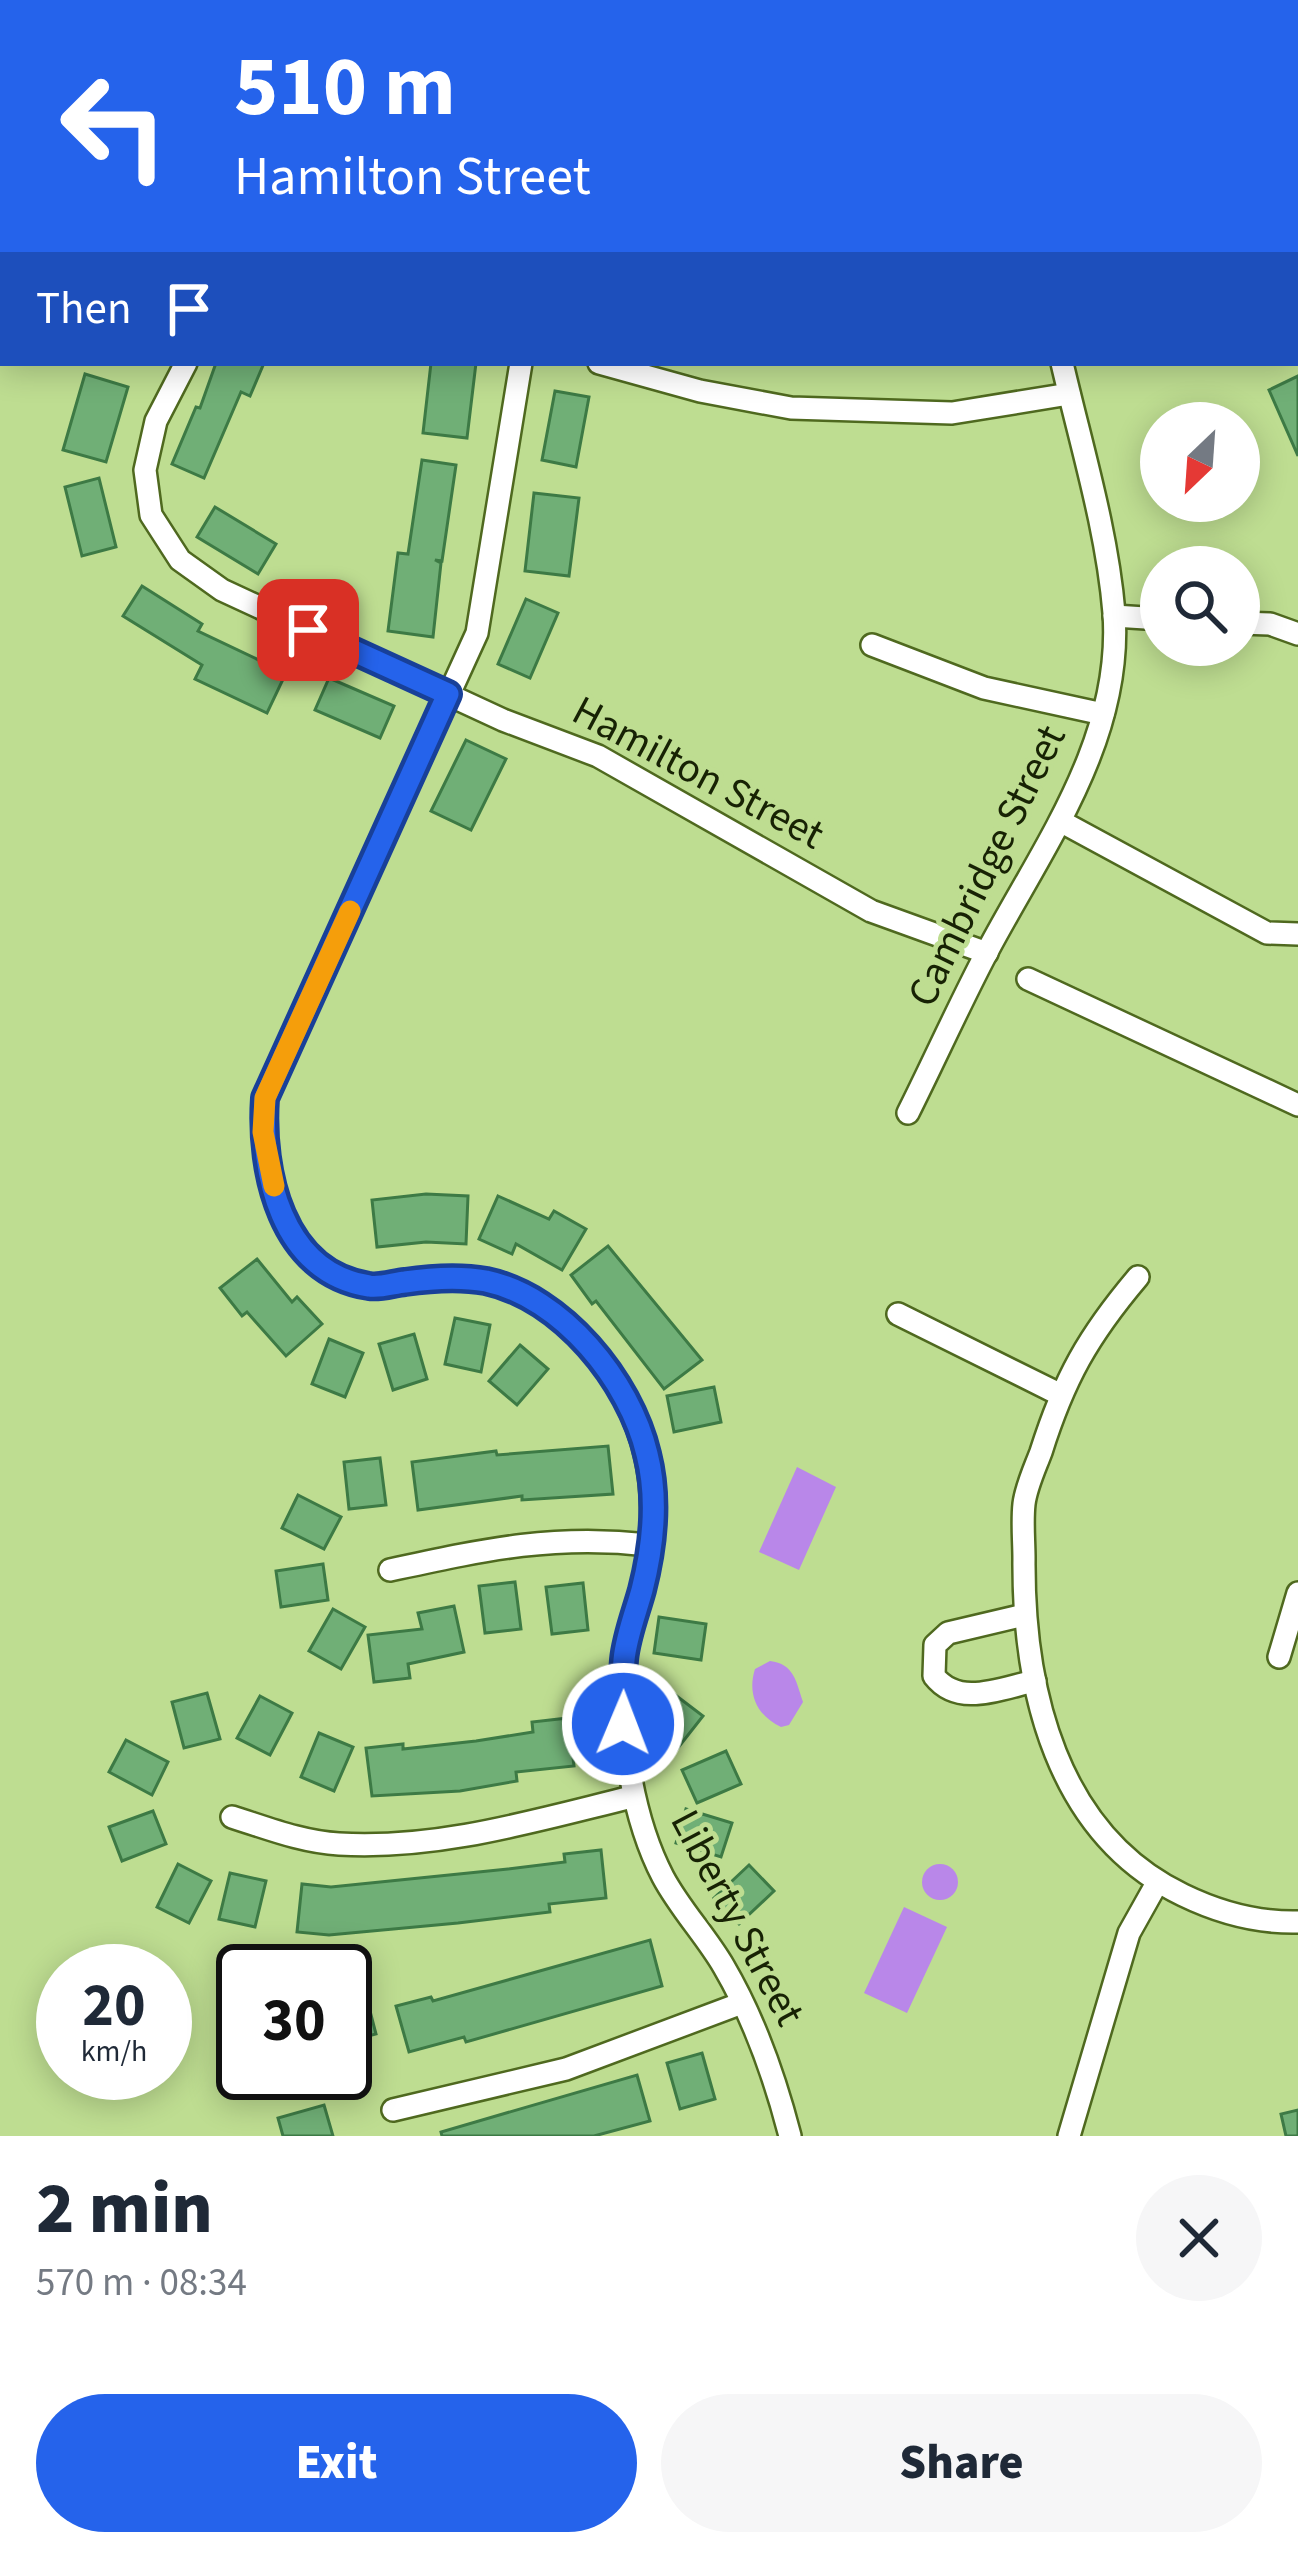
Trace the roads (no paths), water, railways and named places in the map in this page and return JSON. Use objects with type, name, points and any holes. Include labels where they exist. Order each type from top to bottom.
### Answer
[{"type":"street","name":"Hamilton Street","points":[[184,366],[157,421],[146,470],[152,515],[180,560],[222,590],[448,694],[598,756],[872,911],[987,953]]},
{"type":"street","name":"Liberty Street","points":[[520,366],[476,633],[265,1098],[263,1132],[280,1214],[301,1250],[331,1273],[372,1296],[441,1277],[489,1282],[538,1302],[589,1347],[631,1408],[647,1454],[654,1506],[644,1583],[624,1657],[623,1724],[632,1797],[663,1877],[725,1969],[742,2003],[774,2075],[790,2136]]},
{"type":"street","points":[[609,366],[700,392],[791,407],[952,413],[1069,394]]},
{"type":"street","name":"Cambridge Street","points":[[908,1113],[987,953],[1062,822],[1103,714],[1114,616],[1063,366]]},
{"type":"street","points":[[1114,616],[1140,618]]},
{"type":"street","points":[[1260,623],[1298,634]]},
{"type":"street","points":[[872,645],[984,688],[1103,714]]},
{"type":"street","points":[[1062,822],[1267,932],[1298,934]]},
{"type":"street","points":[[1028,979],[1298,1105]]},
{"type":"street","points":[[1138,1277],[1096,1328],[1059,1394],[1024,1502],[1024,1616],[1035,1681],[1052,1746],[1085,1808],[1127,1862],[1221,1912],[1254,1920],[1298,1922]]},
{"type":"street","points":[[898,1313],[1059,1394]]},
{"type":"street","points":[[391,1570],[513,1544],[591,1539],[649,1545]]},
{"type":"street","points":[[1279,1657],[1298,1593]]},
{"type":"street","points":[[1024,1616],[947,1633],[935,1645],[934,1676],[942,1687],[959,1695],[1035,1681]]},
{"type":"street","points":[[232,1817],[296,1838],[378,1844],[460,1836],[632,1797]]},
{"type":"street","points":[[1070,2136],[1129,1933],[1157,1882]]},
{"type":"street","points":[[393,2110],[566,2069],[742,2003]]}]
